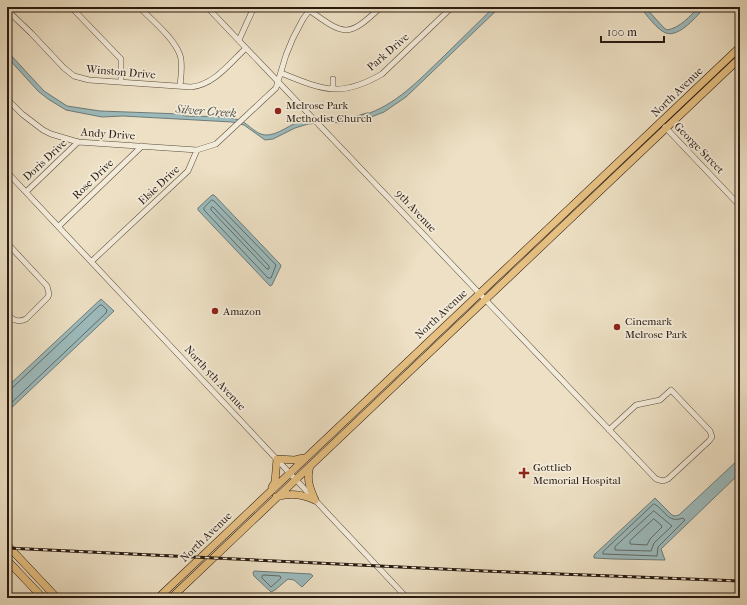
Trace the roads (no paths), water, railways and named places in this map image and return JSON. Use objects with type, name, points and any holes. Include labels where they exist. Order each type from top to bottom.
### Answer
[{"type":"main road","name":"North Avenue","points":[[158,598],[740,47]]},
{"type":"main road","name":"North Avenue","points":[[171,598],[740,58]]},
{"type":"main road","points":[[264,497],[275,482],[277,459],[295,460],[301,459],[309,454]]},
{"type":"main road","points":[[311,464],[308,478],[310,490],[314,500]]},
{"type":"main road","points":[[276,497],[294,494],[306,496],[314,500]]},
{"type":"main road","points":[[7,545],[57,598]]},
{"type":"main road","points":[[7,560],[43,598]]},
{"type":"street","points":[[72,7],[121,59],[121,82]]},
{"type":"street","points":[[139,7],[171,40],[177,49],[181,62],[180,86]]},
{"type":"street","name":"9th Avenue","points":[[207,7],[486,299],[609,430],[656,479],[663,481],[668,479],[712,437],[710,431],[671,390],[660,400],[636,405],[609,430]]},
{"type":"street","points":[[239,40],[254,7]]},
{"type":"street","points":[[197,150],[216,144],[276,88],[293,38],[302,19],[310,9],[332,26],[344,30],[360,26],[381,7]]},
{"type":"street","name":"Park Drive","points":[[281,73],[322,89],[345,89],[369,82],[382,74],[451,7]]},
{"type":"street","name":"Winston Drive","points":[[7,10],[64,68],[74,76],[89,80],[201,86],[211,81],[246,48]]},
{"type":"street","points":[[333,79],[333,89]]},
{"type":"street","name":"Andy Drive","points":[[7,99],[22,114],[43,130],[78,142],[197,150]]},
{"type":"street","name":"George Street","points":[[660,122],[740,206]]},
{"type":"street","name":"Doris Drive","points":[[26,192],[78,142]]},
{"type":"street","name":"Rose Drive","points":[[58,226],[142,146]]},
{"type":"street","name":"Elsie Drive","points":[[92,261],[188,171],[197,150]]},
{"type":"street","name":"North 5th Avenue","points":[[7,172],[407,598]]},
{"type":"street","points":[[7,243],[45,284],[50,294],[22,321],[14,320],[7,314]]},
{"type":"water","points":[[494,7],[500,7],[406,97],[384,112],[361,121],[308,124],[295,128],[273,139],[265,140],[244,125],[232,122],[123,116],[102,117],[66,110],[38,91],[7,57],[7,51],[44,91],[67,106],[100,111],[181,114],[185,116],[230,118],[244,122],[261,134],[270,135],[304,120],[357,117],[376,111],[397,98],[416,83]]},
{"type":"water","points":[[640,7],[645,7],[667,30],[676,27],[699,7],[705,7],[688,25],[671,34],[659,29]]},
{"type":"water","points":[[212,195],[214,195],[280,264],[281,266],[272,285],[270,286],[198,210],[198,208]]},
{"type":"water","points":[[101,299],[114,311],[7,412],[7,387]]},
{"type":"water","points":[[740,458],[740,473],[661,549],[665,560],[594,558],[594,555],[655,498],[672,515],[679,515]]},
{"type":"water","points":[[254,571],[311,574],[313,576],[302,587],[294,580],[288,579],[271,592],[254,576]]},
{"type":"waterway","name":"Silver Creek","points":[[354,117],[368,113]]},
{"type":"railway","points":[[7,548],[484,571],[740,581]]},
{"type":"place","name":"Melrose Park Methodist Church","points":[[278,111]]},
{"type":"place","name":"Amazon","points":[[215,311]]},
{"type":"place","name":"Cinemark Melrose Park","points":[[617,327]]},
{"type":"place","name":"Gottlieb Memorial Hospital","points":[[524,473]]}]
